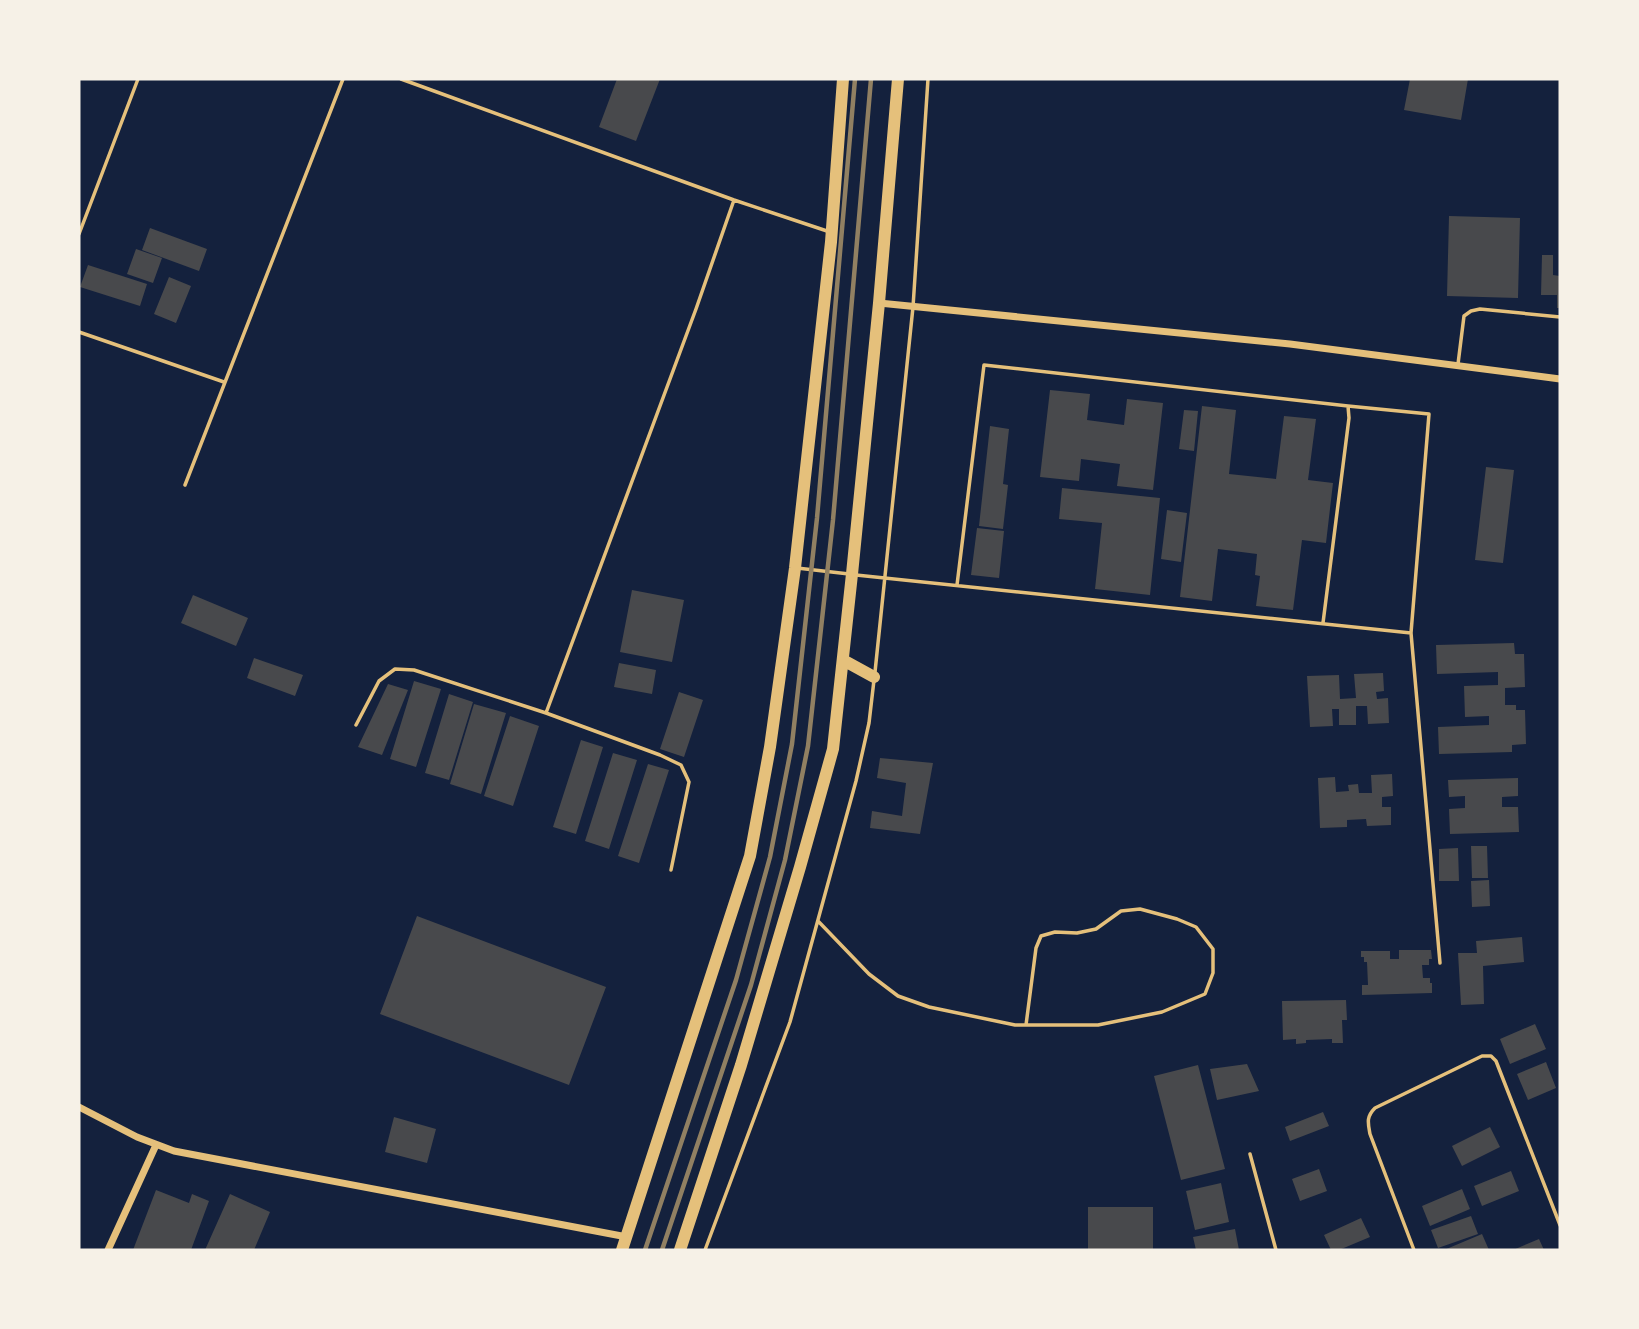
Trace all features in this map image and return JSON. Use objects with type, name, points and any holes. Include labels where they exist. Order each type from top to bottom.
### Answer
[{"type":"highway","points":[[622,1250],[750,856],[770,747],[795,568],[832,233],[843,79]]},
{"type":"highway","points":[[680,1250],[741,1065],[833,748],[879,303],[898,79]]},
{"type":"highway","points":[[843,660],[874,677]]},
{"type":"street","points":[[879,303],[1290,344],[1560,379]]},
{"type":"street","points":[[79,1107],[137,1137],[182,1152],[627,1237]]},
{"type":"street","points":[[108,1250],[156,1145]]},
{"type":"lane","points":[[79,234],[138,79]]},
{"type":"lane","points":[[185,485],[343,79]]},
{"type":"lane","points":[[401,79],[832,233]]},
{"type":"lane","points":[[705,1250],[790,1022],[856,781],[869,723],[913,307],[928,79]]},
{"type":"lane","points":[[546,713],[734,200]]},
{"type":"lane","points":[[1458,366],[1464,316],[1471,311],[1480,309],[1560,317]]},
{"type":"lane","points":[[79,332],[224,382]]},
{"type":"lane","points":[[957,585],[984,365],[1429,414],[1411,633],[1440,962]]},
{"type":"lane","points":[[1323,624],[1349,407]]},
{"type":"lane","points":[[795,568],[1411,633]]},
{"type":"lane","points":[[356,725],[379,681],[395,669],[414,670],[546,713],[660,755],[681,765],[689,782],[671,870]]},
{"type":"lane","points":[[818,921],[869,974],[898,996],[929,1007],[1015,1025],[1026,1025],[1098,1025],[1162,1012],[1205,994],[1213,973],[1213,949],[1196,928],[1177,919],[1140,909],[1121,911],[1096,929],[1077,933],[1055,932],[1041,936],[1036,948],[1026,1025]]},
{"type":"lane","points":[[1414,1250],[1370,1135],[1369,1114],[1375,1108],[1482,1056],[1491,1056],[1496,1061],[1560,1225]]},
{"type":"lane","points":[[1250,1154],[1276,1250]]},
{"type":"building","points":[[617,79],[660,79],[636,141],[599,127]]},
{"type":"building","points":[[1410,79],[1468,79],[1461,120],[1404,110]]},
{"type":"building","points":[[1449,216],[1520,218],[1518,298],[1447,296]]},
{"type":"building","points":[[150,228],[207,249],[199,271],[142,250]]},
{"type":"building","points":[[136,249],[162,258],[153,283],[127,274]]},
{"type":"building","points":[[1542,255],[1553,255],[1553,275],[1560,276],[1560,308],[1557,308],[1557,295],[1541,295]]},
{"type":"building","points":[[88,265],[147,284],[140,306],[80,287]]},
{"type":"building","points":[[169,277],[191,286],[176,323],[154,314]]},
{"type":"building","points":[[1050,390],[1090,394],[1087,420],[1124,425],[1127,399],[1163,403],[1153,490],[1117,486],[1120,464],[1081,459],[1079,481],[1040,477]]},
{"type":"building","points":[[1202,406],[1236,410],[1229,474],[1276,479],[1284,416],[1316,419],[1308,480],[1333,483],[1326,543],[1302,540],[1293,610],[1256,606],[1260,576],[1255,575],[1257,554],[1218,549],[1212,601],[1180,597]]},
{"type":"building","points":[[1184,410],[1198,411],[1194,451],[1179,449]]},
{"type":"building","points":[[990,426],[1009,429],[1003,484],[1008,485],[1003,529],[979,526]]},
{"type":"building","points":[[1486,467],[1514,470],[1503,563],[1475,560]]},
{"type":"building","points":[[1062,488],[1160,498],[1150,595],[1095,589],[1102,523],[1059,519]]},
{"type":"building","points":[[1167,510],[1187,513],[1181,562],[1161,559]]},
{"type":"building","points":[[977,528],[1004,531],[999,578],[971,575]]},
{"type":"building","points":[[632,590],[684,600],[672,662],[620,652]]},
{"type":"building","points":[[193,595],[248,618],[236,646],[181,623]]},
{"type":"building","points":[[1514,643],[1515,654],[1524,654],[1525,687],[1505,688],[1505,705],[1516,705],[1516,710],[1525,710],[1526,744],[1512,745],[1512,752],[1439,754],[1438,727],[1489,725],[1489,716],[1465,717],[1464,686],[1498,685],[1498,672],[1437,674],[1436,645]]},
{"type":"building","points":[[254,658],[303,675],[295,696],[247,678]]},
{"type":"building","points":[[619,663],[656,670],[652,694],[614,687]]},
{"type":"building","points":[[1383,673],[1384,691],[1376,692],[1377,699],[1388,698],[1389,723],[1368,724],[1367,706],[1356,706],[1356,725],[1339,725],[1339,709],[1332,709],[1333,726],[1310,727],[1307,676],[1339,675],[1340,699],[1356,698],[1354,674]]},
{"type":"building","points":[[414,681],[441,689],[416,767],[390,759]]},
{"type":"building","points":[[388,684],[408,690],[382,755],[358,747]]},
{"type":"building","points":[[679,692],[703,700],[684,757],[660,749]]},
{"type":"building","points":[[449,694],[473,702],[449,780],[425,773]]},
{"type":"building","points":[[474,704],[506,713],[481,794],[450,784]]},
{"type":"building","points":[[510,716],[539,726],[513,806],[484,796]]},
{"type":"building","points":[[581,740],[603,747],[576,834],[553,827]]},
{"type":"building","points":[[613,753],[637,760],[609,849],[585,841]]},
{"type":"building","points":[[880,758],[933,763],[920,834],[870,828],[872,811],[902,816],[906,783],[877,778]]},
{"type":"building","points":[[648,764],[669,770],[639,863],[618,856]]},
{"type":"building","points":[[1392,774],[1393,796],[1382,797],[1382,807],[1391,807],[1391,825],[1367,826],[1366,819],[1347,820],[1347,827],[1320,828],[1318,778],[1335,777],[1336,792],[1349,791],[1348,785],[1358,784],[1359,793],[1372,793],[1371,775]]},
{"type":"building","points":[[1518,778],[1518,796],[1502,797],[1502,807],[1518,807],[1519,832],[1450,834],[1449,809],[1465,808],[1465,796],[1449,797],[1448,780]]},
{"type":"building","points":[[1471,846],[1487,846],[1488,878],[1472,878]]},
{"type":"building","points":[[1458,848],[1459,881],[1439,881],[1439,849]]},
{"type":"building","points":[[1489,880],[1490,906],[1472,907],[1471,881]]},
{"type":"building","points":[[417,916],[606,987],[569,1085],[380,1014]]},
{"type":"building","points":[[1522,937],[1524,962],[1483,966],[1484,1004],[1461,1005],[1458,953],[1477,953],[1476,941]]},
{"type":"building","points":[[1399,950],[1431,950],[1432,959],[1429,959],[1429,965],[1422,965],[1423,978],[1430,978],[1432,993],[1362,995],[1362,985],[1368,985],[1367,962],[1361,957],[1361,951],[1390,951],[1390,959],[1399,959]]},
{"type":"building","points":[[1346,1000],[1347,1020],[1342,1020],[1343,1043],[1332,1043],[1332,1039],[1306,1040],[1306,1043],[1296,1044],[1296,1039],[1283,1040],[1282,1001]]},
{"type":"building","points":[[1535,1024],[1546,1049],[1510,1064],[1500,1039]]},
{"type":"building","points":[[1546,1062],[1556,1088],[1528,1100],[1517,1074]]},
{"type":"building","points":[[1247,1064],[1259,1091],[1217,1100],[1210,1069]]},
{"type":"building","points":[[1198,1065],[1225,1169],[1181,1180],[1154,1076]]},
{"type":"building","points":[[1323,1112],[1329,1126],[1290,1141],[1285,1127]]},
{"type":"building","points":[[394,1117],[436,1129],[427,1163],[385,1152]]},
{"type":"building","points":[[1490,1127],[1500,1147],[1462,1166],[1452,1146]]},
{"type":"building","points":[[1319,1169],[1327,1191],[1300,1201],[1292,1179]]},
{"type":"building","points":[[1511,1171],[1519,1191],[1482,1206],[1474,1186]]},
{"type":"building","points":[[1221,1183],[1229,1222],[1195,1230],[1186,1191]]},
{"type":"building","points":[[1462,1189],[1470,1209],[1430,1226],[1422,1206]]},
{"type":"building","points":[[156,1190],[189,1203],[192,1194],[209,1201],[191,1250],[133,1250]]},
{"type":"building","points":[[230,1194],[270,1212],[254,1250],[205,1250]]},
{"type":"building","points":[[1088,1207],[1153,1207],[1153,1250],[1088,1250]]},
{"type":"building","points":[[1471,1216],[1478,1234],[1438,1248],[1431,1230]]},
{"type":"building","points":[[1361,1218],[1370,1237],[1339,1250],[1331,1250],[1324,1235]]},
{"type":"building","points":[[1235,1229],[1239,1250],[1196,1250],[1193,1237]]},
{"type":"building","points":[[1482,1234],[1489,1250],[1444,1250]]},
{"type":"building","points":[[1539,1239],[1544,1250],[1513,1250]]},
{"type":"railway","points":[[645,1250],[736,980],[770,857],[792,744],[817,518],[855,79]]},
{"type":"railway","points":[[662,1250],[751,985],[785,860],[808,746],[833,520],[871,79]]}]
